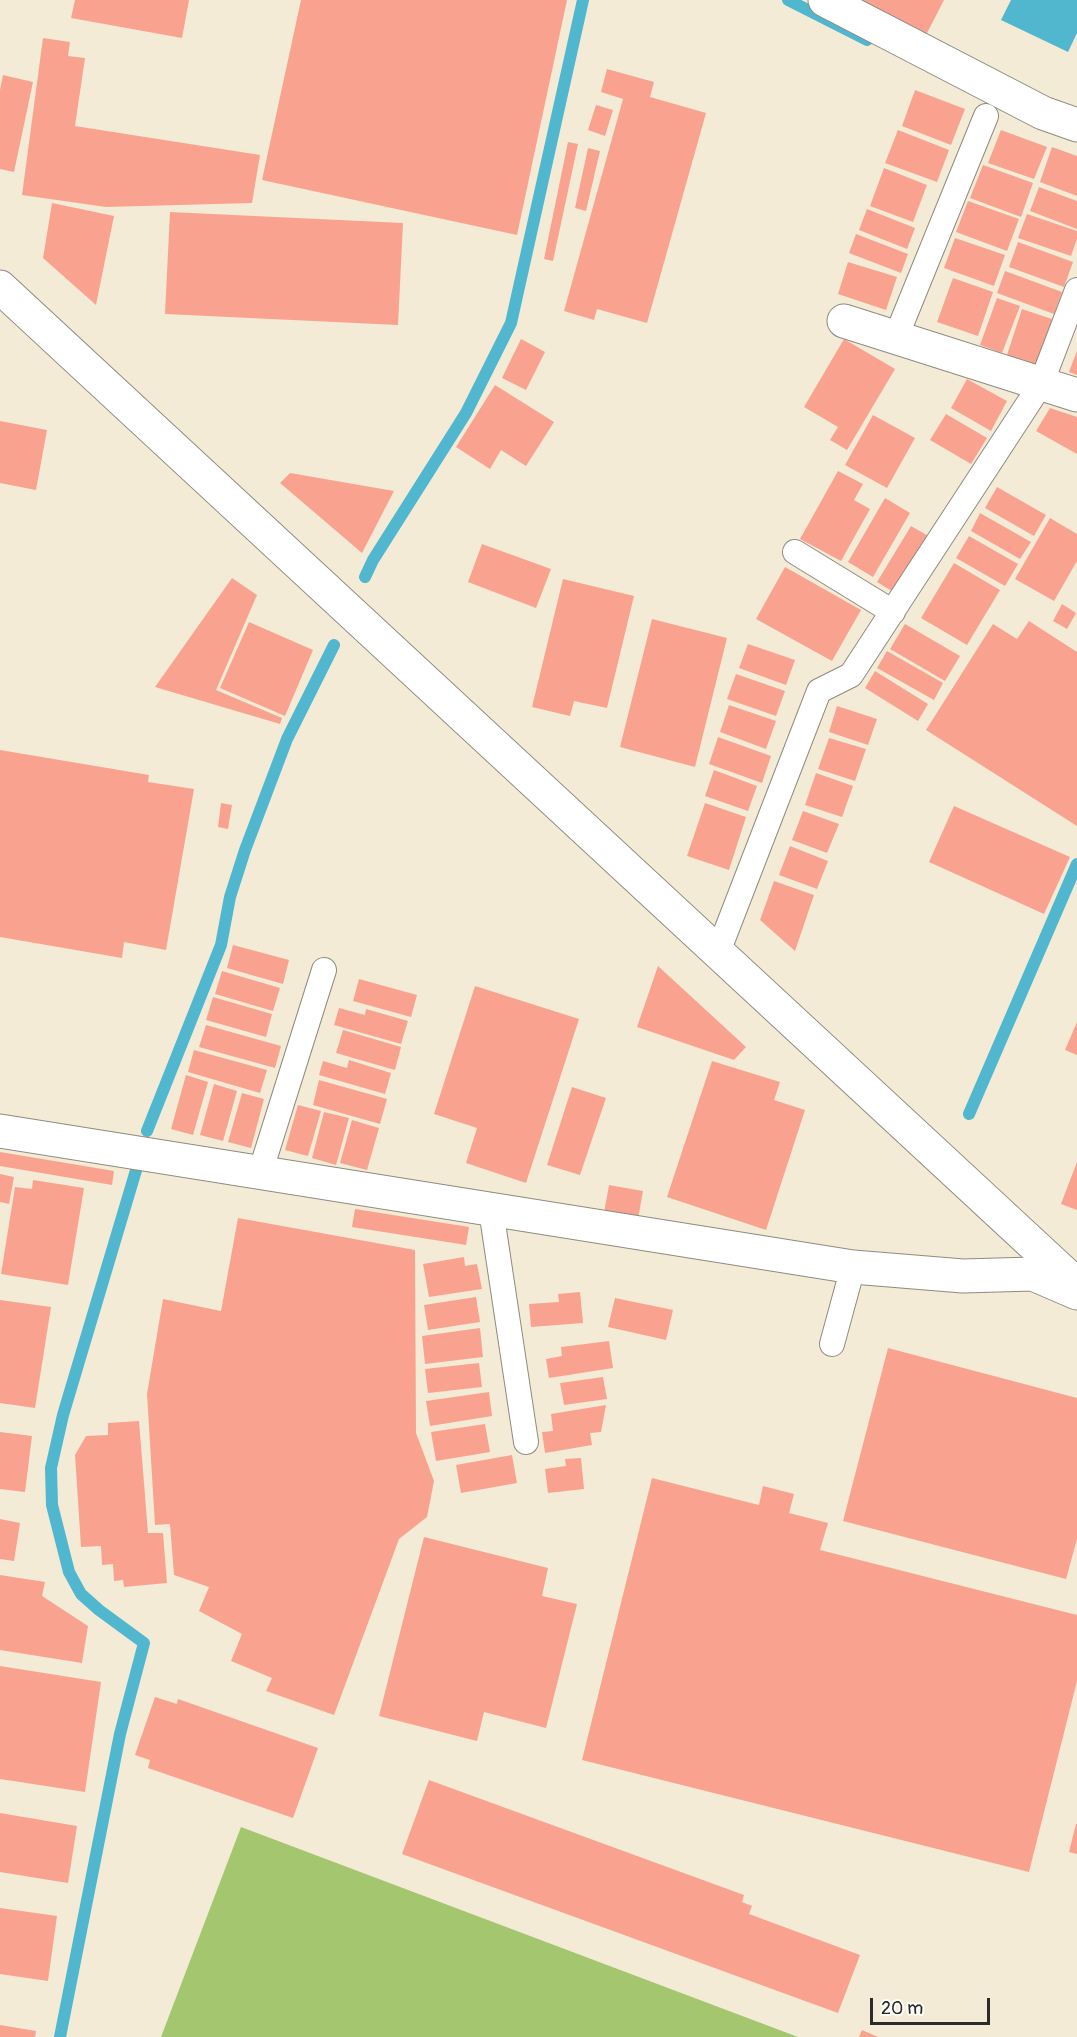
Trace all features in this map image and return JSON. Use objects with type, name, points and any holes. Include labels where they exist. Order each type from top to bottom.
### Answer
[{"type":"street","points":[[825,0],[1043,113],[1077,125]]},
{"type":"street","points":[[0,287],[1077,1285]]},
{"type":"street","points":[[844,321],[1077,395]]},
{"type":"street","points":[[0,1131],[853,1267],[963,1276],[1033,1274],[1077,1293]]},
{"type":"lane","points":[[896,337],[987,116]]},
{"type":"lane","points":[[718,952],[819,691],[851,675],[1041,384],[1077,290]]},
{"type":"lane","points":[[795,552],[893,612]]},
{"type":"lane","points":[[260,1173],[324,970]]},
{"type":"lane","points":[[491,1210],[526,1442]]},
{"type":"lane","points":[[832,1344],[853,1267]]},
{"type":"green space","points":[[241,1827],[798,2037],[161,2037]]},
{"type":"water","points":[[1011,0],[1077,0],[1077,33],[1068,52],[1001,20]]},
{"type":"building","points":[[75,0],[189,0],[182,38],[71,18]]},
{"type":"building","points":[[301,0],[567,0],[517,235],[262,180]]},
{"type":"building","points":[[858,0],[944,0],[926,35]]},
{"type":"building","points":[[43,38],[70,42],[68,56],[85,58],[75,126],[260,155],[252,203],[106,207],[22,195]]},
{"type":"building","points":[[607,69],[654,82],[650,97],[706,113],[647,323],[597,309],[594,320],[564,311],[623,99],[601,92]]},
{"type":"building","points":[[3,75],[33,82],[14,172],[0,169],[0,90]]},
{"type":"building","points":[[915,90],[965,109],[951,145],[902,126]]},
{"type":"building","points":[[596,105],[613,110],[605,136],[588,130]]},
{"type":"building","points":[[898,130],[949,150],[937,182],[885,163]]},
{"type":"building","points":[[1001,130],[1047,147],[1034,179],[988,163]]},
{"type":"building","points":[[568,142],[578,144],[553,261],[544,259]]},
{"type":"building","points":[[1052,147],[1077,156],[1077,196],[1040,182]]},
{"type":"building","points":[[588,148],[600,151],[586,211],[575,208]]},
{"type":"building","points":[[983,165],[1033,183],[1021,217],[970,198]]},
{"type":"building","points":[[884,168],[927,185],[913,222],[870,206]]},
{"type":"building","points":[[1039,187],[1077,201],[1077,229],[1030,211]]},
{"type":"building","points":[[968,201],[1019,219],[1007,251],[956,232]]},
{"type":"building","points":[[52,203],[114,216],[96,305],[43,258]]},
{"type":"building","points":[[867,209],[915,228],[907,249],[859,230]]},
{"type":"building","points":[[170,212],[403,223],[398,325],[165,314]]},
{"type":"building","points":[[1027,214],[1077,231],[1077,239],[1071,256],[1018,238]]},
{"type":"building","points":[[856,234],[908,254],[901,273],[849,253]]},
{"type":"building","points":[[955,238],[1005,255],[994,286],[944,268]]},
{"type":"building","points":[[1018,242],[1073,262],[1064,287],[1009,267]]},
{"type":"building","points":[[848,262],[897,277],[886,310],[838,294]]},
{"type":"building","points":[[1005,271],[1062,292],[1054,314],[997,293]]},
{"type":"building","points":[[953,278],[993,292],[978,336],[937,322]]},
{"type":"building","points":[[997,298],[1020,306],[1002,353],[980,345]]},
{"type":"building","points":[[1022,309],[1052,319],[1037,365],[1007,355]]},
{"type":"building","points":[[521,339],[545,352],[526,390],[502,378]]},
{"type":"building","points":[[844,339],[895,369],[847,450],[830,440],[838,427],[804,407]]},
{"type":"building","points":[[1077,351],[1077,375],[1069,372]]},
{"type":"building","points":[[967,379],[1007,401],[991,431],[951,408]]},
{"type":"building","points":[[495,385],[554,422],[526,466],[501,450],[490,469],[456,447]]},
{"type":"building","points":[[1050,408],[1077,417],[1077,454],[1036,431]]},
{"type":"building","points":[[946,414],[987,438],[971,464],[930,440]]},
{"type":"building","points":[[873,415],[915,438],[887,488],[845,465]]},
{"type":"building","points":[[0,421],[47,430],[36,490],[0,483]]},
{"type":"building","points":[[838,471],[863,484],[854,500],[870,509],[841,561],[800,539]]},
{"type":"building","points":[[290,473],[394,491],[362,553],[280,483]]},
{"type":"building","points":[[997,487],[1046,515],[1034,536],[985,508]]},
{"type":"building","points":[[885,498],[910,513],[873,577],[848,562]]},
{"type":"building","points":[[980,513],[1031,542],[1020,559],[971,531]]},
{"type":"building","points":[[1050,518],[1077,534],[1077,561],[1054,601],[1015,579]]},
{"type":"building","points":[[911,526],[930,537],[895,593],[877,582]]},
{"type":"building","points":[[969,536],[1018,564],[1005,586],[956,558]]},
{"type":"building","points":[[482,544],[551,569],[536,608],[468,582]]},
{"type":"building","points":[[954,563],[1000,590],[967,645],[921,618]]},
{"type":"building","points":[[785,567],[861,610],[832,661],[756,619]]},
{"type":"building","points":[[232,578],[257,595],[216,690],[282,718],[280,724],[155,687]]},
{"type":"building","points":[[563,579],[634,596],[607,708],[574,701],[570,716],[532,707]]},
{"type":"building","points":[[1062,604],[1076,613],[1067,629],[1053,621]]},
{"type":"building","points":[[652,619],[727,638],[695,767],[620,747]]},
{"type":"building","points":[[1029,621],[1077,652],[1077,826],[926,730],[993,624],[1017,639]]},
{"type":"building","points":[[249,622],[313,650],[285,716],[220,688]]},
{"type":"building","points":[[905,624],[960,656],[945,681],[890,649]]},
{"type":"building","points":[[748,644],[795,660],[786,685],[739,668]]},
{"type":"building","points":[[887,651],[943,683],[934,700],[877,668]]},
{"type":"building","points":[[875,671],[928,704],[918,721],[865,688]]},
{"type":"building","points":[[736,674],[785,691],[776,716],[727,699]]},
{"type":"building","points":[[729,705],[776,721],[766,749],[720,732]]},
{"type":"building","points":[[837,706],[877,719],[868,745],[829,732]]},
{"type":"building","points":[[718,737],[771,756],[762,783],[709,764]]},
{"type":"building","points":[[829,738],[866,749],[855,781],[818,769]]},
{"type":"building","points":[[0,750],[149,775],[148,782],[194,789],[166,950],[124,942],[122,958],[0,937]]},
{"type":"building","points":[[714,770],[757,786],[748,811],[705,796]]},
{"type":"building","points":[[816,773],[853,786],[842,817],[805,805]]},
{"type":"building","points":[[221,803],[232,805],[228,829],[218,827]]},
{"type":"building","points":[[705,803],[746,817],[729,870],[687,856]]},
{"type":"building","points":[[954,806],[1070,857],[1044,914],[929,862]]},
{"type":"building","points":[[803,811],[839,824],[827,853],[792,840]]},
{"type":"building","points":[[790,846],[828,861],[817,889],[779,875]]},
{"type":"building","points":[[774,881],[814,895],[795,951],[760,920]]},
{"type":"building","points":[[233,945],[289,960],[283,984],[227,968]]},
{"type":"building","points":[[658,966],[746,1047],[734,1060],[637,1027]]},
{"type":"building","points":[[222,971],[280,988],[273,1011],[215,994]]},
{"type":"building","points":[[359,979],[417,995],[411,1017],[353,1001]]},
{"type":"building","points":[[475,986],[579,1019],[526,1183],[466,1163],[477,1128],[434,1114]]},
{"type":"building","points":[[213,997],[272,1014],[266,1037],[206,1020]]},
{"type":"building","points":[[339,1008],[365,1015],[366,1009],[408,1021],[401,1044],[334,1025]]},
{"type":"building","points":[[1077,1022],[1077,1055],[1065,1050]]},
{"type":"building","points":[[206,1025],[281,1046],[275,1068],[199,1047]]},
{"type":"building","points":[[343,1030],[401,1047],[395,1070],[336,1053]]},
{"type":"building","points":[[194,1050],[267,1070],[260,1093],[188,1072]]},
{"type":"building","points":[[349,1060],[391,1073],[385,1094],[319,1075],[323,1061],[347,1068]]},
{"type":"building","points":[[712,1061],[780,1082],[774,1100],[805,1110],[766,1230],[667,1197]]},
{"type":"building","points":[[186,1075],[208,1082],[193,1135],[171,1129]]},
{"type":"building","points":[[319,1080],[387,1099],[380,1124],[313,1105]]},
{"type":"building","points":[[214,1084],[237,1091],[223,1141],[200,1135]]},
{"type":"building","points":[[572,1087],[606,1098],[580,1175],[547,1165]]},
{"type":"building","points":[[242,1093],[264,1099],[251,1148],[228,1142]]},
{"type":"building","points":[[298,1105],[321,1111],[308,1156],[285,1150]]},
{"type":"building","points":[[324,1112],[349,1118],[336,1165],[312,1158]]},
{"type":"building","points":[[352,1120],[379,1128],[367,1170],[340,1163]]},
{"type":"building","points":[[0,1152],[114,1171],[112,1185],[0,1166]]},
{"type":"building","points":[[1077,1162],[1077,1210],[1061,1204]]},
{"type":"building","points":[[0,1174],[14,1177],[9,1204],[0,1202]]},
{"type":"building","points":[[33,1180],[84,1188],[68,1285],[1,1274],[15,1187],[32,1189]]},
{"type":"building","points":[[609,1185],[643,1191],[638,1219],[604,1213]]},
{"type":"building","points":[[355,1209],[469,1227],[466,1245],[352,1227]]},
{"type":"building","points":[[238,1218],[415,1250],[416,1433],[434,1481],[427,1517],[399,1539],[334,1715],[266,1691],[272,1678],[231,1661],[242,1634],[199,1611],[209,1587],[174,1575],[170,1524],[155,1525],[147,1394],[163,1299],[221,1311]]},
{"type":"building","points":[[464,1257],[465,1266],[477,1264],[482,1289],[429,1297],[423,1264]]},
{"type":"building","points":[[580,1292],[583,1323],[531,1327],[529,1304],[559,1302],[558,1294]]},
{"type":"building","points":[[476,1297],[480,1322],[428,1330],[424,1305]]},
{"type":"building","points":[[615,1298],[673,1310],[666,1340],[608,1327]]},
{"type":"building","points":[[0,1300],[51,1307],[35,1408],[0,1403]]},
{"type":"building","points":[[480,1328],[483,1357],[425,1364],[422,1336]]},
{"type":"building","points":[[609,1341],[613,1368],[549,1378],[546,1359],[562,1356],[561,1347]]},
{"type":"building","points":[[888,1348],[1077,1398],[1077,1539],[1066,1579],[843,1521]]},
{"type":"building","points":[[479,1363],[482,1387],[428,1393],[425,1369]]},
{"type":"building","points":[[603,1377],[607,1399],[564,1405],[560,1383]]},
{"type":"building","points":[[489,1392],[492,1416],[430,1426],[426,1401]]},
{"type":"building","points":[[606,1405],[601,1432],[590,1433],[592,1445],[545,1453],[542,1432],[553,1431],[551,1414]]},
{"type":"building","points":[[139,1421],[148,1533],[163,1533],[167,1583],[124,1587],[123,1580],[114,1581],[113,1564],[102,1565],[101,1546],[81,1547],[75,1455],[86,1436],[108,1435],[108,1423]]},
{"type":"building","points":[[485,1424],[490,1452],[436,1461],[431,1432]]},
{"type":"building","points":[[0,1432],[32,1436],[25,1492],[0,1489]]},
{"type":"building","points":[[512,1455],[517,1483],[461,1493],[456,1465]]},
{"type":"building","points":[[581,1458],[584,1489],[548,1493],[545,1469],[566,1466],[565,1459]]},
{"type":"building","points":[[652,1478],[759,1505],[763,1486],[794,1494],[789,1513],[828,1523],[820,1550],[1077,1615],[1077,1681],[1029,1872],[582,1760]]},
{"type":"building","points":[[0,1519],[20,1523],[14,1561],[0,1559]]},
{"type":"building","points":[[424,1537],[548,1568],[542,1596],[577,1604],[546,1728],[484,1712],[477,1741],[379,1716]]},
{"type":"building","points":[[0,1575],[45,1582],[42,1596],[88,1626],[82,1663],[0,1650]]},
{"type":"building","points":[[0,1666],[101,1682],[85,1792],[0,1779]]},
{"type":"building","points":[[155,1697],[177,1704],[178,1699],[318,1748],[293,1818],[148,1768],[150,1760],[135,1755]]},
{"type":"building","points":[[429,1780],[744,1895],[742,1902],[752,1906],[749,1914],[860,1955],[838,2013],[402,1854]]},
{"type":"building","points":[[0,1813],[77,1826],[68,1883],[0,1872]]},
{"type":"building","points":[[1077,1824],[1077,1854],[1069,1852]]},
{"type":"building","points":[[0,1908],[57,1916],[48,1981],[0,1974]]},
{"type":"building","points":[[0,2025],[36,2031],[35,2037],[0,2037]]},
{"type":"building","points":[[862,2030],[878,2037],[859,2037]]},
{"type":"waterway","points":[[365,577],[373,560],[466,413],[511,323],[583,0]]},
{"type":"waterway","points":[[788,0],[867,40]]},
{"type":"waterway","points":[[147,1131],[221,945],[230,897],[245,850],[287,739],[334,645]]},
{"type":"waterway","points":[[969,1114],[1077,864]]},
{"type":"waterway","points":[[60,2037],[120,1734],[144,1643],[81,1594],[69,1572],[52,1505],[51,1468],[63,1415],[137,1167]]}]
